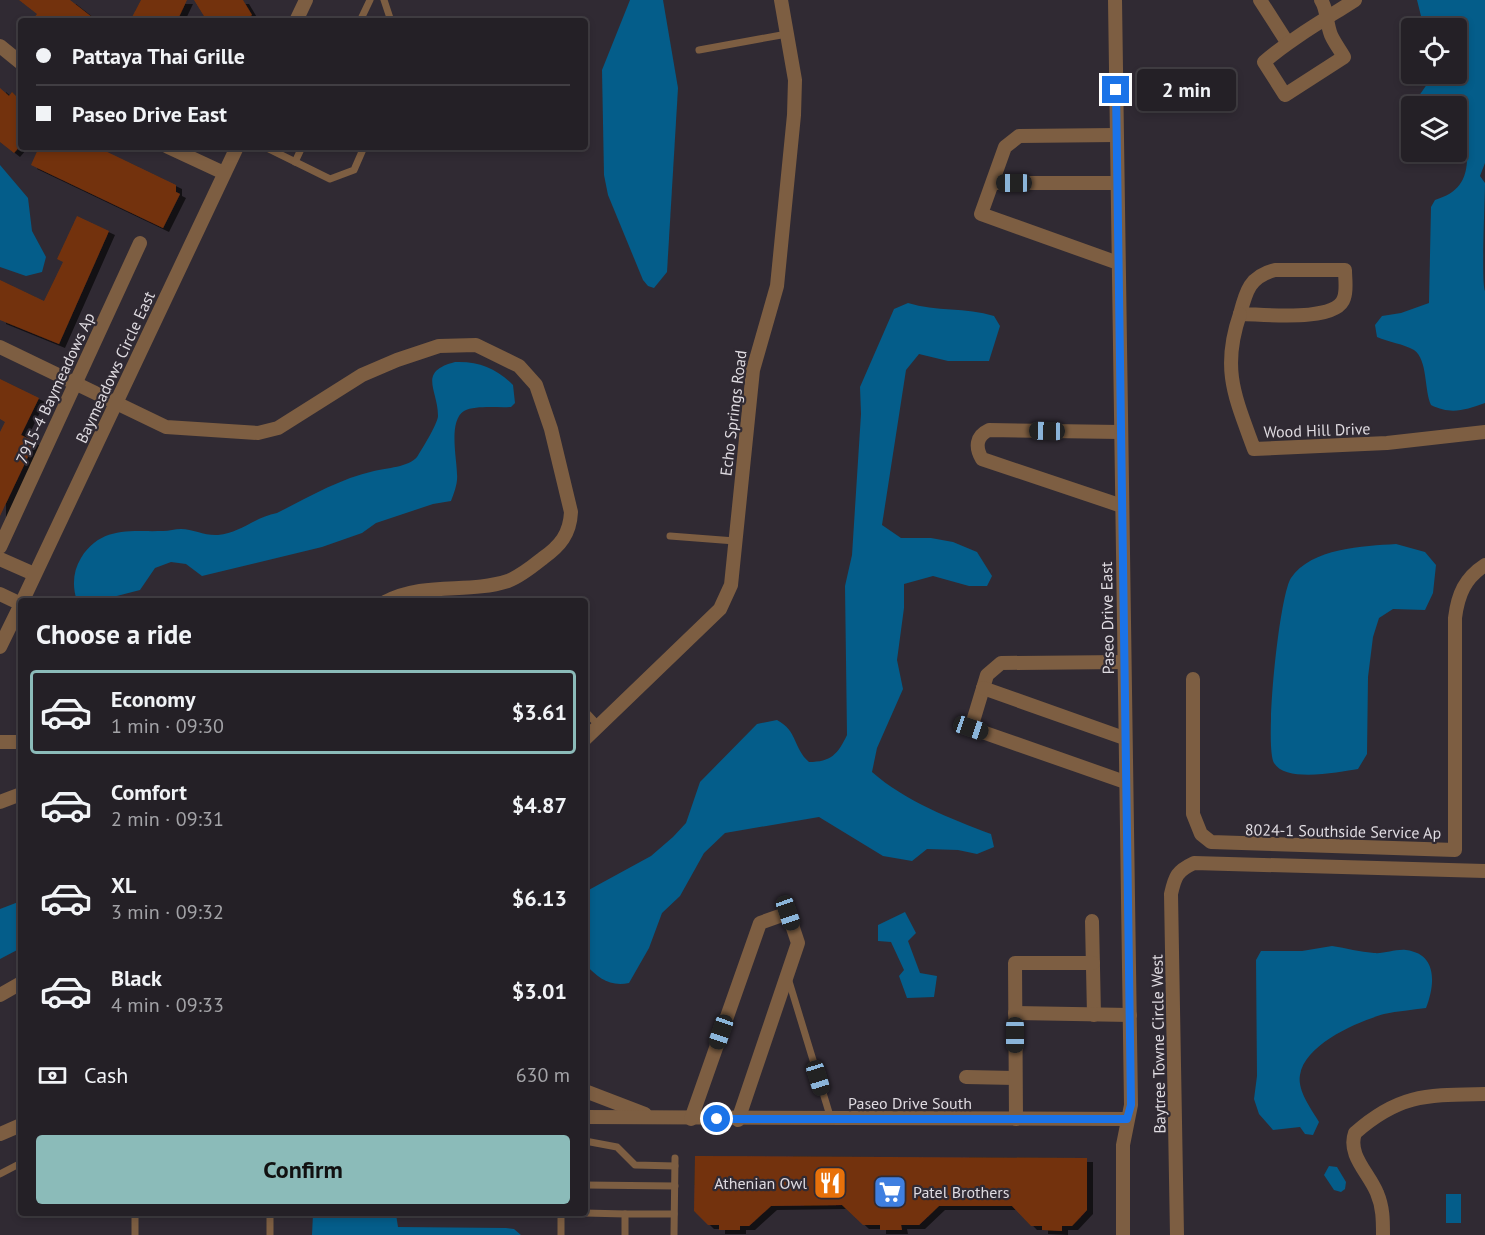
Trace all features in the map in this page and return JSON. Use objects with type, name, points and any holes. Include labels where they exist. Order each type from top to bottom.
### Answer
[{"type":"street","points":[[297,18],[306,0]]},
{"type":"street","name":"Echo Springs Road","points":[[588,736],[720,609],[731,585],[753,370],[777,286],[795,115],[795,80],[781,0]]},
{"type":"street","name":"Paseo Drive East","points":[[1115,0],[1131,1105],[1123,1145],[1123,1235]]},
{"type":"street","points":[[1260,0],[1287,42]]},
{"type":"street","points":[[1321,0],[1327,18],[1330,33],[1344,57],[1285,95],[1264,62],[1287,42],[1327,18],[1355,0]]},
{"type":"street","points":[[0,46],[18,61]]},
{"type":"street","points":[[1116,135],[1019,135],[1005,147],[981,214],[1118,263]]},
{"type":"street","points":[[174,150],[224,173]]},
{"type":"street","name":"Baymeadows Circle East","points":[[24,598],[236,150]]},
{"type":"street","points":[[994,183],[1117,183]]},
{"type":"street","name":"7915-4 Baymeadows Ap","points":[[0,547],[140,243]]},
{"type":"street","points":[[1275,270],[1345,270],[1344,298],[1339,308],[1331,312],[1240,314],[1248,286],[1264,273],[1275,270]]},
{"type":"street","name":"Wood Hill Drive","points":[[1240,314],[1231,350],[1231,386],[1254,449],[1387,443],[1485,432]]},
{"type":"street","points":[[0,347],[166,427],[258,433],[278,428],[362,375],[439,346],[476,345],[519,366],[536,385],[551,429],[571,512],[570,526],[565,539],[552,552],[509,580],[414,590],[395,598]]},
{"type":"street","points":[[1120,432],[989,430],[978,440],[977,450],[982,459],[1122,506]]},
{"type":"street","points":[[0,559],[34,574]]},
{"type":"street","name":"8024-1 Southside Service Ap","points":[[1193,679],[1193,814],[1201,834],[1211,842],[1455,850],[1455,618],[1458,599],[1465,583],[1485,565]]},
{"type":"street","points":[[0,594],[18,601]]},
{"type":"street","name":"Baymeadows Circle East","points":[[0,647],[18,611]]},
{"type":"street","points":[[1124,662],[1001,663],[987,675],[971,728],[1125,782]]},
{"type":"street","points":[[983,688],[1124,738]]},
{"type":"street","points":[[0,742],[18,742]]},
{"type":"street","points":[[0,802],[18,795]]},
{"type":"street","name":"Baytree Towne Circle West","points":[[1177,1235],[1171,894],[1175,876],[1180,869],[1194,863],[1485,871]]},
{"type":"street","points":[[691,1119],[760,923],[788,913],[798,943],[738,1120]]},
{"type":"street","points":[[1092,921],[1094,1014]]},
{"type":"street","points":[[1016,1119],[1016,963],[1093,963]]},
{"type":"street","points":[[0,995],[18,985]]},
{"type":"street","points":[[1015,1014],[1130,1015]]},
{"type":"street","points":[[966,1077],[1015,1078]]},
{"type":"street","points":[[588,1092],[654,1117]]},
{"type":"street","points":[[1383,1235],[1383,1211],[1377,1193],[1354,1152],[1352,1141],[1355,1133],[1403,1102],[1425,1095],[1485,1094]]},
{"type":"street","name":"Paseo Drive South","points":[[588,1118],[1127,1119]]},
{"type":"street","points":[[0,1134],[18,1126]]},
{"type":"lane","points":[[361,18],[370,0]]},
{"type":"lane","points":[[384,0],[390,18]]},
{"type":"lane","points":[[699,50],[787,34]]},
{"type":"lane","points":[[271,150],[330,179],[354,170],[363,150]]},
{"type":"lane","points":[[295,162],[301,150]]},
{"type":"lane","points":[[670,536],[735,541]]},
{"type":"lane","points":[[588,714],[598,725]]},
{"type":"lane","points":[[787,975],[831,1119]]},
{"type":"lane","points":[[588,1142],[617,1147],[635,1165],[675,1162],[675,1235]]},
{"type":"lane","points":[[0,1174],[18,1165]]},
{"type":"lane","points":[[588,1185],[675,1186]]},
{"type":"lane","points":[[588,1213],[675,1214]]},
{"type":"lane","points":[[625,1214],[625,1235]]},
{"type":"lane","points":[[135,1216],[135,1235]]},
{"type":"lane","points":[[270,1216],[270,1235]]},
{"type":"lane","points":[[561,1216],[561,1235]]},
{"type":"water","points":[[630,0],[663,0],[678,88],[667,272],[654,288],[648,286],[643,280],[608,195],[604,175],[602,70]]},
{"type":"water","points":[[1417,0],[1485,0],[1485,163],[1480,176],[1485,183],[1483,258],[1485,403],[1452,411],[1431,405],[1422,361],[1414,350],[1377,337],[1375,325],[1382,316],[1401,313],[1429,303],[1431,207],[1435,200],[1456,189],[1466,171],[1467,96],[1419,96],[1427,84],[1467,84],[1467,18],[1422,18]]},
{"type":"water","points":[[0,165],[28,198],[32,231],[46,257],[42,272],[26,276],[0,267]]},
{"type":"water","points":[[908,303],[929,308],[983,313],[994,316],[1000,326],[989,361],[948,361],[919,354],[906,370],[882,525],[901,538],[931,538],[953,542],[977,552],[992,576],[987,586],[969,586],[933,576],[904,584],[904,608],[897,660],[903,689],[877,748],[872,772],[914,800],[991,834],[994,847],[977,854],[958,850],[927,849],[912,861],[883,856],[819,817],[725,833],[704,853],[680,896],[662,913],[649,948],[629,983],[616,984],[605,980],[588,967],[588,890],[651,856],[673,837],[686,823],[700,782],[757,724],[777,720],[784,724],[809,762],[817,762],[833,756],[847,735],[845,586],[852,555],[861,414],[860,387],[894,309]]},
{"type":"water","points":[[455,362],[487,367],[513,385],[515,403],[511,407],[469,409],[459,416],[454,441],[457,481],[451,501],[433,504],[376,523],[362,533],[322,547],[202,576],[186,564],[171,562],[155,568],[140,590],[109,598],[76,598],[74,579],[78,563],[89,548],[107,536],[117,533],[181,529],[213,535],[226,534],[349,479],[403,465],[413,460],[417,457],[437,420],[437,406],[432,383],[436,371]]},
{"type":"water","points":[[1396,544],[1425,552],[1436,565],[1433,593],[1425,610],[1393,609],[1379,618],[1373,637],[1368,677],[1367,754],[1358,769],[1313,775],[1290,773],[1280,769],[1274,763],[1271,751],[1272,702],[1282,612],[1291,578],[1311,560],[1339,550]]},
{"type":"water","points":[[18,902],[18,950],[0,959],[0,909]]},
{"type":"water","points":[[905,912],[916,933],[908,941],[920,973],[937,976],[934,997],[907,998],[899,976],[904,970],[891,942],[878,941],[878,925]]},
{"type":"water","points":[[1332,946],[1374,953],[1406,950],[1416,953],[1429,964],[1432,981],[1429,999],[1426,1008],[1389,1013],[1373,1018],[1347,1029],[1322,1044],[1311,1054],[1300,1075],[1303,1094],[1319,1122],[1313,1135],[1305,1134],[1300,1127],[1273,1130],[1259,1114],[1254,1099],[1257,1076],[1256,960],[1261,951],[1302,951]]},
{"type":"water","points":[[1329,1166],[1337,1167],[1346,1182],[1345,1189],[1341,1192],[1334,1190],[1324,1175]]},
{"type":"water","points":[[1446,1194],[1461,1194],[1461,1223],[1446,1223]]},
{"type":"water","points":[[313,1216],[396,1216],[398,1227],[506,1228],[514,1229],[521,1235],[312,1235]]},
{"type":"building","points":[[19,0],[70,0],[93,18],[34,18],[37,14]]},
{"type":"building","points":[[141,0],[187,0],[178,18],[132,18]]},
{"type":"building","points":[[194,0],[243,0],[252,15],[247,18],[205,18]]},
{"type":"building","points":[[0,88],[9,96],[12,92],[18,98],[18,148],[14,153],[0,142]]},
{"type":"building","points":[[38,150],[103,150],[176,185],[176,192],[180,194],[163,228],[31,165]]},
{"type":"building","points":[[77,216],[109,231],[59,344],[0,320],[0,280],[44,301],[63,262],[57,259]]},
{"type":"building","points":[[0,379],[39,398],[21,435],[35,442],[0,516],[0,432],[5,422],[0,419]]},
{"type":"building","points":[[695,1156],[1087,1158],[1087,1210],[1072,1226],[1062,1226],[1062,1231],[1042,1230],[1042,1226],[1031,1226],[1012,1206],[939,1206],[919,1225],[901,1225],[902,1230],[880,1230],[880,1225],[863,1225],[842,1205],[771,1206],[749,1226],[740,1226],[740,1230],[719,1230],[719,1225],[708,1225],[694,1211]]},
{"type":"place","name":"Athenian Owl","points":[[830,1183]]},
{"type":"place","name":"Patel Brothers","points":[[890,1192]]},
{"type":"route","points":[[717,1119],[1127,1119],[1131,1105],[1116,90]]}]
